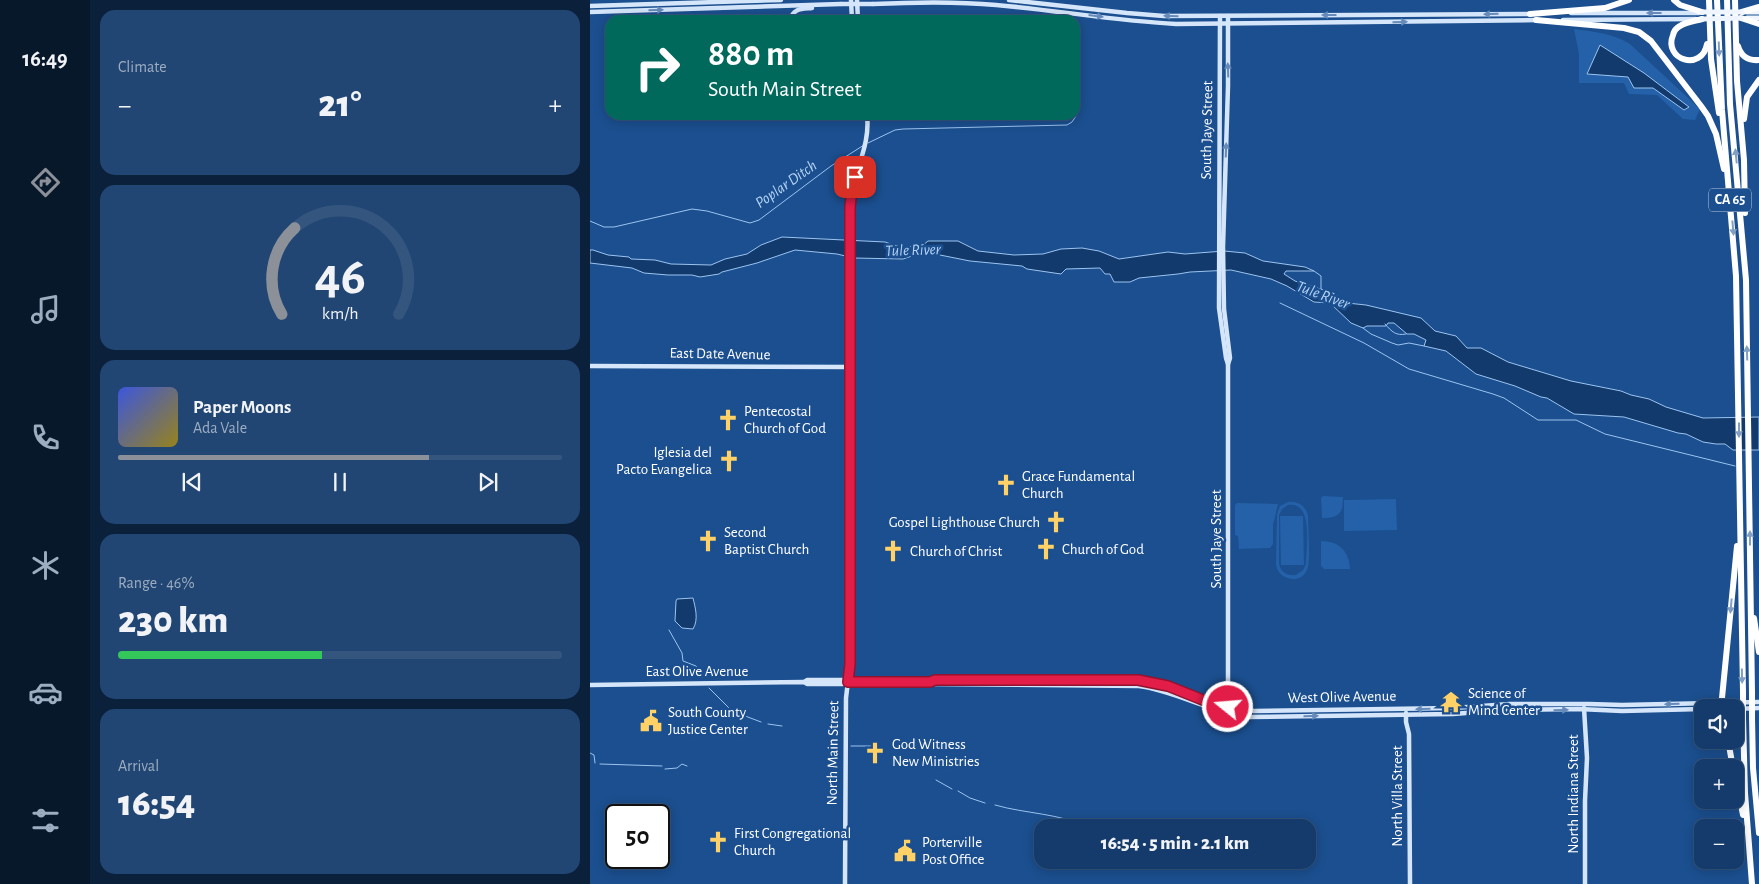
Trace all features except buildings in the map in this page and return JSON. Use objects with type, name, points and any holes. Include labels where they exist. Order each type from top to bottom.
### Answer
[{"type":"highway","points":[[1530,14],[1605,8],[1629,0]]},
{"type":"highway","points":[[1674,0],[1702,16]]},
{"type":"highway","points":[[1709,0],[1709,35],[1713,83],[1726,156]]},
{"type":"highway","name":"CA 65","points":[[1718,0],[1720,80],[1736,276],[1742,692],[1745,793],[1752,884]]},
{"type":"highway","name":"CA 65","points":[[1727,0],[1730,104],[1744,252],[1753,768],[1759,833]]},
{"type":"highway","points":[[1736,0],[1737,81],[1744,160]]},
{"type":"highway","points":[[1741,15],[1759,7]]},
{"type":"highway","points":[[1741,15],[1759,24]]},
{"type":"highway","points":[[1702,16],[1677,28],[1672,38],[1672,48],[1676,55],[1683,59],[1696,59],[1705,52],[1709,35]]},
{"type":"highway","points":[[1536,20],[1624,28],[1639,32],[1651,41],[1701,106],[1713,125],[1720,147],[1731,210]]},
{"type":"highway","points":[[1736,33],[1741,54],[1751,60],[1759,60]]},
{"type":"highway","points":[[1744,252],[1745,106],[1749,94],[1759,80]]},
{"type":"highway","points":[[1722,699],[1740,522]]},
{"type":"highway","points":[[1750,563],[1759,652]]},
{"type":"highway","points":[[1742,809],[1752,884]]},
{"type":"main road","points":[[590,6],[781,0]]},
{"type":"main road","points":[[1010,0],[1137,14],[1220,16],[1530,14],[1702,16]]},
{"type":"main road","points":[[853,15],[854,1]]},
{"type":"main road","points":[[854,1],[857,15]]},
{"type":"main road","points":[[793,15],[797,10],[854,1],[873,4],[980,3],[1147,22],[1220,24],[1536,20],[1741,15],[1759,12]]},
{"type":"main road","points":[[590,12],[841,4]]},
{"type":"main road","points":[[1741,15],[1759,18]]},
{"type":"main road","name":"South Jaye Street","points":[[1220,16],[1221,281],[1219,308],[1228,364],[1228,714]]},
{"type":"main road","name":"South Jaye Street","points":[[1221,246],[1228,16]]},
{"type":"main road","name":"North Main Street","points":[[845,884],[846,698],[850,664],[850,235],[852,189],[864,152],[867,138],[867,120]]},
{"type":"main road","name":"East Date Avenue","points":[[590,366],[850,367]]},
{"type":"main road","points":[[1069,685],[1070,682],[1082,680]]},
{"type":"main road","name":"West Olive Avenue","points":[[848,682],[1132,680],[1168,686],[1208,702],[1248,710],[1453,708],[1497,704],[1694,705]]},
{"type":"main road","name":"East Olive Avenue","points":[[590,684],[804,682],[807,684],[842,684],[848,682]]},
{"type":"main road","name":"West Olive Avenue","points":[[930,682],[935,684],[1145,686],[1168,692],[1228,714],[1258,717],[1460,714],[1506,710],[1622,712],[1694,710]]},
{"type":"main road","name":"West Olive Avenue","points":[[1744,703],[1759,702]]},
{"type":"main road","name":"North Indiana Street","points":[[1584,704],[1587,758],[1585,884]]},
{"type":"main road","points":[[1744,709],[1759,708]]},
{"type":"main road","name":"North Villa Street","points":[[1406,709],[1406,722],[1409,734],[1410,884]]},
{"type":"main road","points":[[1258,717],[1282,714],[1288,710]]},
{"type":"shaded area","points":[[1574,29],[1610,35],[1630,44],[1700,109],[1695,120],[1683,119],[1657,95],[1629,94],[1624,83],[1579,83],[1579,54]]},
{"type":"shaded area","points":[[1323,496],[1343,497],[1339,514],[1322,518],[1321,498]]},
{"type":"shaded area","points":[[1396,499],[1397,530],[1344,531],[1344,500]]},
{"type":"shaded area","points":[[1288,502],[1298,503],[1305,509],[1308,516],[1308,566],[1304,575],[1299,578],[1289,579],[1284,577],[1277,569],[1277,514],[1280,506]],"holes":[[[1288,505],[1296,506],[1302,510],[1307,527],[1306,564],[1303,570],[1293,575],[1284,573],[1279,563],[1279,515],[1282,509]]]},
{"type":"shaded area","points":[[1237,503],[1278,504],[1273,525],[1273,544],[1270,548],[1239,549],[1238,536],[1235,535],[1235,505]]},
{"type":"shaded area","points":[[1280,516],[1303,516],[1304,565],[1281,565]]},
{"type":"shaded area","points":[[1321,541],[1338,545],[1348,557],[1350,569],[1324,569],[1321,566]]},
{"type":"water","points":[[1600,45],[1644,73],[1689,107],[1684,110],[1653,88],[1634,88],[1628,77],[1587,74]]},
{"type":"water","name":"Tule River","points":[[782,237],[885,242],[900,247],[922,246],[928,241],[958,241],[978,251],[1014,255],[1043,254],[1061,249],[1082,248],[1099,251],[1119,259],[1168,252],[1185,254],[1224,251],[1245,253],[1263,261],[1305,267],[1314,271],[1286,271],[1284,274],[1295,281],[1333,293],[1347,303],[1366,305],[1421,318],[1435,331],[1456,336],[1467,348],[1481,348],[1508,362],[1571,381],[1649,399],[1666,407],[1703,418],[1759,417],[1759,450],[1733,450],[1725,444],[1703,442],[1686,434],[1624,417],[1574,414],[1547,398],[1476,374],[1446,351],[1424,346],[1426,340],[1414,334],[1407,334],[1394,323],[1388,323],[1386,326],[1367,326],[1363,328],[1351,323],[1330,303],[1314,302],[1271,279],[1231,270],[1190,272],[1139,278],[1130,282],[1114,282],[1110,274],[1105,274],[1100,268],[1066,269],[1061,274],[1027,269],[1022,266],[970,261],[935,254],[918,254],[903,259],[854,258],[837,254],[795,250],[719,274],[700,277],[644,273],[632,268],[590,263],[590,250],[593,250],[631,259],[655,260],[671,264],[711,265],[725,259],[747,254],[761,245]]},
{"type":"water","points":[[693,598],[696,613],[695,625],[693,629],[682,628],[675,621],[676,601],[677,599]]},
{"type":"waterway","name":"Poplar Ditch","points":[[868,143],[895,130],[903,129],[1067,125],[1073,120]]},
{"type":"waterway","name":"Poplar Ditch","points":[[590,221],[604,227],[614,227],[692,209],[707,211],[750,223],[759,220],[831,166],[864,145]]},
{"type":"waterway","name":"Tule River","points":[[1314,271],[1321,276],[1321,290]]},
{"type":"waterway","points":[[1280,303],[1364,343],[1409,369],[1504,398],[1538,420],[1576,420],[1605,434],[1735,466]]},
{"type":"waterway","points":[[1385,324],[1394,333],[1406,334]]},
{"type":"waterway","points":[[1363,328],[1371,334],[1398,345],[1409,343],[1424,346]]},
{"type":"waterway","points":[[669,630],[682,653],[683,661],[696,666],[702,677]]},
{"type":"waterway","points":[[709,688],[732,711],[761,722]]},
{"type":"waterway","points":[[768,724],[782,726]]},
{"type":"waterway","points":[[851,746],[872,746]]},
{"type":"waterway","points":[[590,753],[594,755],[595,763]]},
{"type":"waterway","points":[[600,764],[662,766]]},
{"type":"waterway","points":[[665,769],[677,768],[682,764],[687,766]]},
{"type":"waterway","points":[[936,780],[952,789]]},
{"type":"waterway","points":[[958,791],[970,798],[985,803]]},
{"type":"waterway","points":[[995,805],[1067,819]]},
{"type":"place","name":"Pentecostal Church of God","points":[[728,420]]},
{"type":"place","name":"Iglesia del Pacto Evangelica","points":[[729,461]]},
{"type":"place","name":"Grace Fundamental Church","points":[[1006,485]]},
{"type":"place","name":"Gospel Lighthouse Church","points":[[1056,522]]},
{"type":"place","name":"Second Baptist Church","points":[[708,541]]},
{"type":"place","name":"Church of God","points":[[1046,549]]},
{"type":"place","name":"Church of Christ","points":[[893,551]]},
{"type":"place","name":"Science of Mind Center","points":[[1451,702]]},
{"type":"place","name":"South County Justice Center","points":[[651,721]]},
{"type":"place","name":"God Witness New Ministries","points":[[875,753]]},
{"type":"place","name":"First Congregational Church","points":[[718,842]]},
{"type":"place","name":"Porterville Post Office","points":[[905,851]]},
{"type":"route","points":[[855,177],[850,207],[850,664],[848,682],[1132,680],[1168,686],[1208,702],[1228,707]]}]
